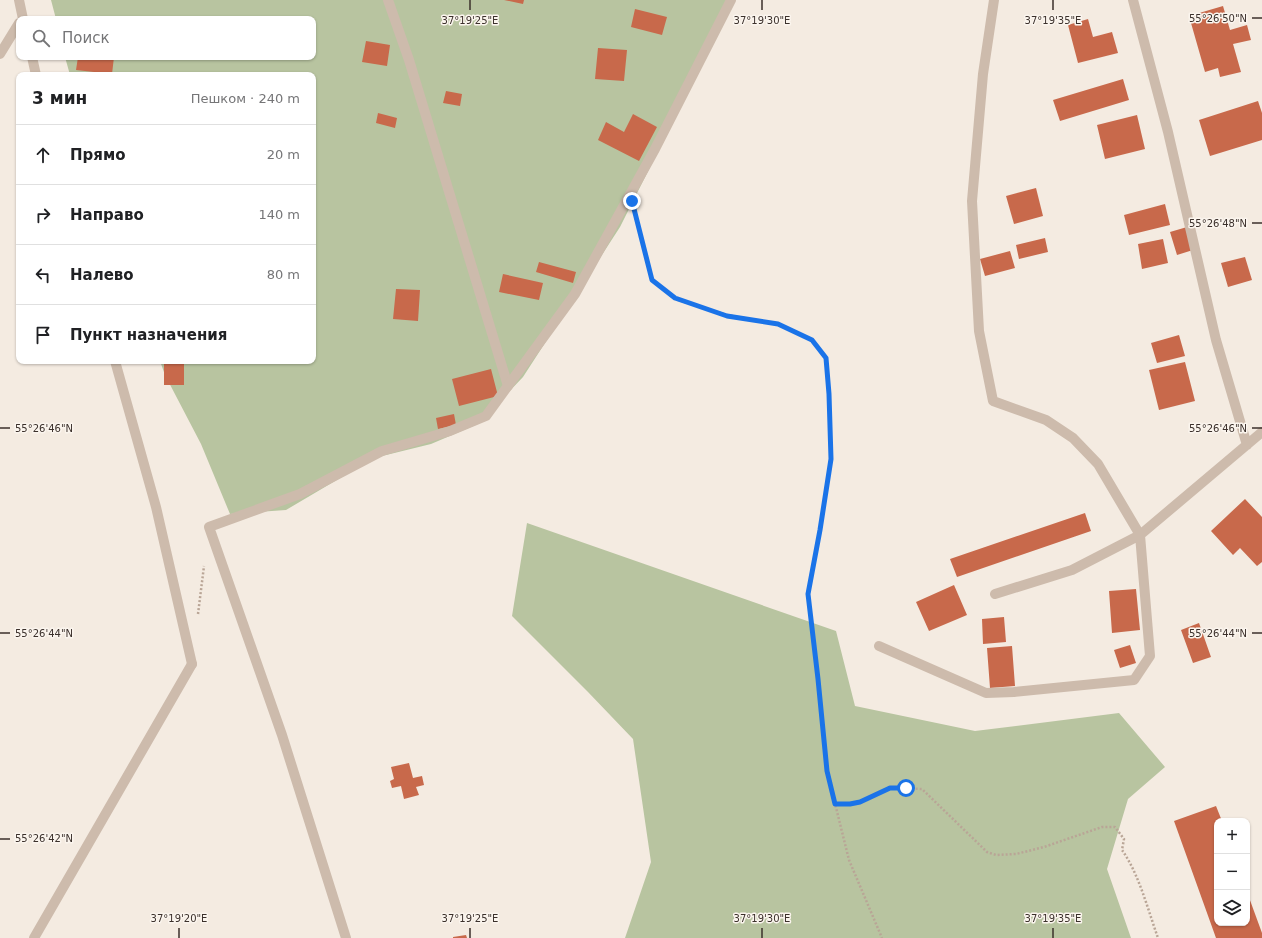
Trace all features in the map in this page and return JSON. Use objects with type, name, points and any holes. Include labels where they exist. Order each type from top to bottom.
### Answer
[{"type":"street","points":[[19,0],[22,16]]},
{"type":"street","points":[[388,0],[409,60],[508,386]]},
{"type":"street","points":[[346,938],[282,735],[209,527],[300,494],[382,451],[450,431],[486,416],[575,294],[655,149],[731,0]]},
{"type":"street","points":[[879,646],[986,693],[1014,692],[1134,680],[1150,656],[1140,535],[1098,464],[1073,438],[1046,420],[994,402],[979,331],[972,201],[983,74],[994,0]]},
{"type":"street","points":[[1133,0],[1168,132],[1216,340],[1247,445]]},
{"type":"street","points":[[0,54],[16,29]]},
{"type":"street","points":[[33,60],[35,72]]},
{"type":"street","points":[[34,938],[192,664],[156,507],[116,364]]},
{"type":"street","points":[[995,594],[1072,570],[1140,535],[1262,432]]},
{"type":"path","points":[[636,216],[652,280],[675,298],[727,316],[778,324],[812,340],[826,358],[829,394],[831,459],[808,594],[827,771],[849,860],[882,938]]},
{"type":"path","points":[[198,618],[204,565]]},
{"type":"path","points":[[835,804],[860,802],[890,788],[922,789],[987,852],[996,855],[1016,854],[1044,847],[1102,827],[1115,827],[1124,839],[1122,850],[1130,861],[1158,938]]},
{"type":"green space","points":[[51,0],[734,0],[620,227],[523,377],[478,424],[431,444],[374,458],[286,510],[230,514],[201,444],[165,375],[161,364],[316,364],[316,72],[69,72],[66,60],[316,60],[316,16],[55,16]]},
{"type":"green space","points":[[527,523],[836,631],[855,706],[975,731],[1119,713],[1165,767],[1128,799],[1107,869],[1131,938],[625,938],[651,862],[633,739],[512,616]]},
{"type":"building","points":[[504,0],[524,0],[523,4]]},
{"type":"building","points":[[1223,6],[1230,30],[1247,25],[1251,40],[1233,44],[1241,72],[1220,77],[1218,68],[1205,72],[1189,16]]},
{"type":"building","points":[[635,9],[667,17],[662,35],[631,27]]},
{"type":"building","points":[[1088,19],[1093,37],[1112,32],[1118,53],[1078,63],[1068,25]]},
{"type":"building","points":[[366,41],[390,45],[387,66],[362,62]]},
{"type":"building","points":[[598,48],[627,50],[624,81],[595,79]]},
{"type":"building","points":[[78,60],[114,60],[112,72],[76,70]]},
{"type":"building","points":[[1123,79],[1129,100],[1060,121],[1053,100]]},
{"type":"building","points":[[446,91],[462,94],[460,106],[443,103]]},
{"type":"building","points":[[1258,101],[1262,113],[1262,140],[1210,156],[1199,120]]},
{"type":"building","points":[[378,113],[397,118],[395,128],[376,123]]},
{"type":"building","points":[[633,114],[657,127],[639,161],[598,140],[606,122],[624,132]]},
{"type":"building","points":[[1137,115],[1145,149],[1105,159],[1097,125]]},
{"type":"building","points":[[1036,188],[1043,216],[1014,224],[1006,196]]},
{"type":"building","points":[[1165,204],[1170,225],[1129,235],[1124,215]]},
{"type":"building","points":[[1187,227],[1193,250],[1177,255],[1170,232]]},
{"type":"building","points":[[1045,238],[1048,252],[1019,259],[1016,245]]},
{"type":"building","points":[[1163,239],[1168,263],[1142,269],[1138,244]]},
{"type":"building","points":[[1010,251],[1015,268],[985,276],[980,259]]},
{"type":"building","points":[[1245,257],[1252,280],[1228,287],[1221,263]]},
{"type":"building","points":[[539,262],[576,272],[573,283],[536,272]]},
{"type":"building","points":[[503,274],[543,283],[539,300],[499,292]]},
{"type":"building","points":[[396,289],[420,290],[418,321],[393,319]]},
{"type":"building","points":[[1179,335],[1185,356],[1157,363],[1151,343]]},
{"type":"building","points":[[1185,362],[1195,401],[1159,410],[1149,370]]},
{"type":"building","points":[[164,364],[184,364],[184,385],[164,385]]},
{"type":"building","points":[[491,369],[498,396],[459,406],[452,379]]},
{"type":"building","points":[[454,414],[456,425],[438,429],[436,418]]},
{"type":"building","points":[[1245,499],[1262,517],[1262,562],[1257,566],[1240,548],[1233,555],[1211,531]]},
{"type":"building","points":[[1085,513],[1091,531],[957,577],[950,559]]},
{"type":"building","points":[[954,585],[967,615],[929,631],[916,602]]},
{"type":"building","points":[[1136,589],[1140,630],[1112,633],[1109,591]]},
{"type":"building","points":[[1004,617],[1006,642],[983,644],[982,619]]},
{"type":"building","points":[[1199,623],[1211,657],[1193,663],[1181,630]]},
{"type":"building","points":[[1130,645],[1136,663],[1120,668],[1114,650]]},
{"type":"building","points":[[1012,646],[1015,686],[990,688],[987,648]]},
{"type":"building","points":[[409,763],[413,778],[422,776],[424,785],[416,787],[419,795],[404,799],[401,786],[392,788],[390,781],[394,779],[391,767]]},
{"type":"building","points":[[1216,806],[1221,818],[1214,818],[1214,926],[1250,926],[1250,900],[1262,933],[1262,938],[1216,938],[1174,821]]},
{"type":"building","points":[[466,935],[467,938],[453,938],[453,937]]},
{"type":"route","points":[[632,201],[652,280],[675,298],[727,316],[778,324],[812,340],[826,358],[829,394],[831,459],[808,594],[827,771],[835,804],[860,802],[890,788],[906,788]]}]
